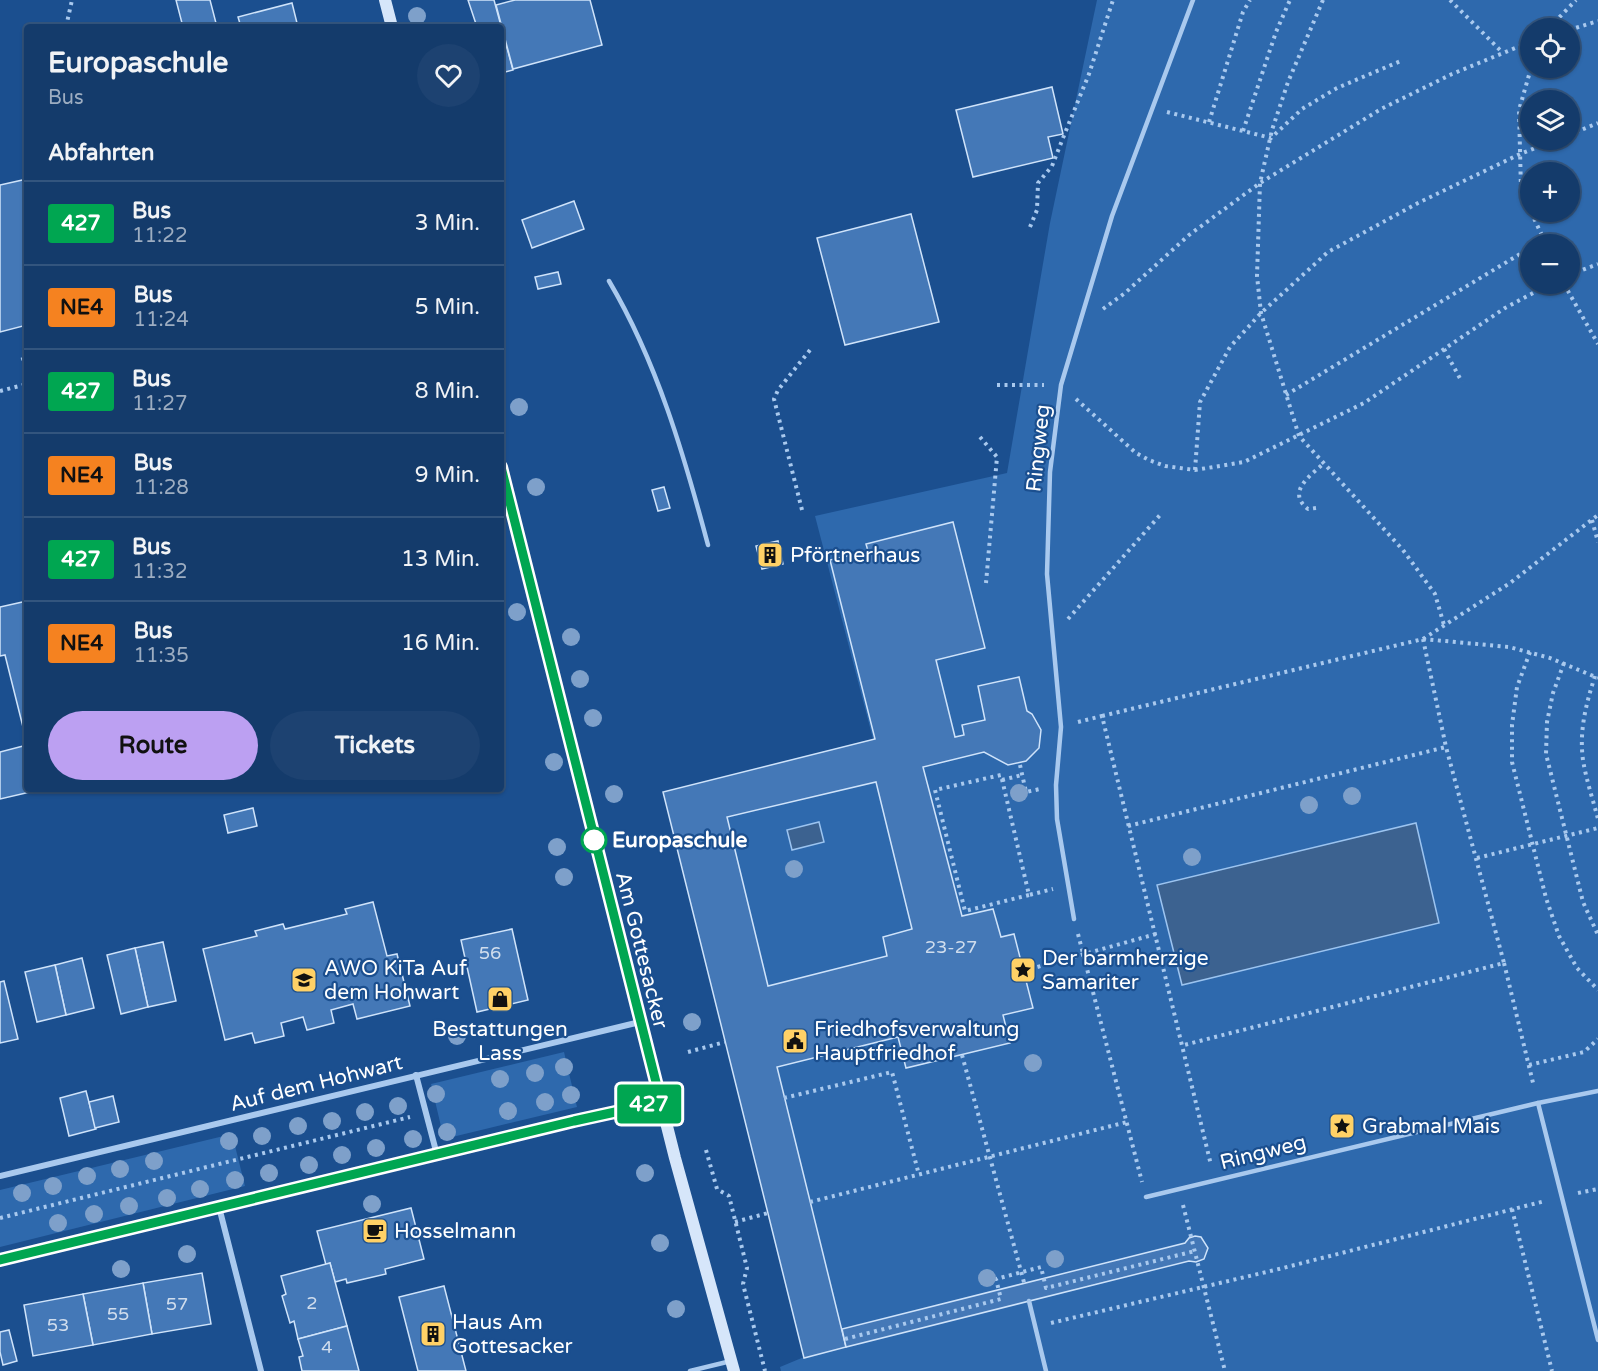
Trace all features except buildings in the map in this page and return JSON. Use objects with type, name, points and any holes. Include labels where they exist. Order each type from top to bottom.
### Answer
[{"type":"street","points":[[385,0],[391,24]]},
{"type":"street","name":"Am Gottesacker","points":[[504,479],[640,1022],[732,1366]]},
{"type":"street","name":"Auf dem Hohwart","points":[[0,1176],[640,1022]]},
{"type":"street","points":[[416,1075],[437,1155]]},
{"type":"street","points":[[0,1260],[564,1123],[661,1102]]},
{"type":"street","points":[[219,1207],[261,1371]]},
{"type":"lane","name":"Ringweg","points":[[1074,919],[1057,819],[1056,785],[1061,727],[1047,574],[1050,472],[1061,385],[1112,216],[1193,0]]},
{"type":"lane","points":[[609,281],[627,311],[644,350],[686,462],[708,545]]},
{"type":"lane","name":"Ringweg","points":[[1146,1197],[1538,1103],[1598,1091]]},
{"type":"lane","points":[[1538,1103],[1598,1340]]},
{"type":"lane","points":[[1029,1301],[1046,1371]]},
{"type":"lane","points":[[690,1371],[732,1366]]},
{"type":"path","points":[[67,24],[72,0]]},
{"type":"path","points":[[1030,226],[1037,210],[1038,183],[1052,166],[1089,74],[1113,0]]},
{"type":"path","points":[[1209,122],[1243,12],[1250,0]]},
{"type":"path","points":[[1243,131],[1276,32],[1290,0]]},
{"type":"path","points":[[1323,0],[1288,82],[1270,138],[1260,183],[1257,276],[1261,313],[1299,436],[1409,558],[1435,594],[1444,625]]},
{"type":"path","points":[[1450,0],[1503,53]]},
{"type":"path","points":[[1559,18],[1576,0]]},
{"type":"path","points":[[1580,27],[1598,21]]},
{"type":"path","points":[[1078,327],[1125,293],[1189,236],[1260,183],[1381,109],[1452,74],[1520,46]]},
{"type":"path","points":[[1270,138],[1302,109],[1337,88],[1403,60]]},
{"type":"path","points":[[1520,162],[1519,110],[1528,78]]},
{"type":"path","points":[[1152,108],[1270,138]]},
{"type":"path","points":[[1580,130],[1598,123]]},
{"type":"path","points":[[1195,470],[1200,402],[1230,347],[1261,313],[1328,252],[1418,203],[1530,150]]},
{"type":"path","points":[[1286,395],[1520,254]]},
{"type":"path","points":[[1580,271],[1598,264]]},
{"type":"path","points":[[997,385],[1061,385],[1136,453],[1165,466],[1195,470],[1244,462],[1364,403],[1505,308],[1531,294]]},
{"type":"path","points":[[1570,294],[1598,344]]},
{"type":"path","points":[[802,510],[774,399],[778,390],[810,350]]},
{"type":"path","points":[[1444,350],[1462,382]]},
{"type":"path","points":[[0,391],[24,385]]},
{"type":"path","points":[[980,437],[997,458],[986,583]]},
{"type":"path","points":[[1316,508],[1308,509],[1302,504],[1299,496],[1301,487],[1324,463]]},
{"type":"path","points":[[1064,623],[1161,514]]},
{"type":"path","points":[[1423,639],[1510,584],[1598,515]]},
{"type":"path","points":[[1592,520],[1598,542]]},
{"type":"path","points":[[1423,639],[1446,747],[1477,858],[1538,1103]]},
{"type":"path","points":[[1088,720],[1423,639],[1509,647],[1564,663],[1596,677],[1585,707],[1582,736],[1583,761],[1598,819]]},
{"type":"path","points":[[1530,652],[1517,687],[1512,725],[1512,762],[1546,898],[1559,936],[1577,968],[1598,990]]},
{"type":"path","points":[[1564,663],[1552,693],[1547,722],[1546,754],[1583,902],[1598,935]]},
{"type":"path","points":[[1102,716],[1184,1045],[1215,1181]]},
{"type":"path","points":[[1128,826],[1446,747]]},
{"type":"path","points":[[1020,765],[1026,792],[1056,785]]},
{"type":"path","points":[[1029,895],[1000,775],[935,790],[965,910],[1029,895],[1069,885]]},
{"type":"path","points":[[1002,780],[1022,775]]},
{"type":"path","points":[[1477,858],[1598,828]]},
{"type":"path","points":[[1023,971],[1156,934]]},
{"type":"path","points":[[1084,955],[1146,1197]]},
{"type":"path","points":[[1184,1045],[1504,963]]},
{"type":"path","points":[[1529,1065],[1584,1052],[1598,1039]]},
{"type":"path","points":[[688,1052],[725,1042]]},
{"type":"path","points":[[962,1055],[1024,1283]]},
{"type":"path","points":[[784,1098],[892,1072],[919,1175]]},
{"type":"path","points":[[0,1218],[426,1113]]},
{"type":"path","points":[[810,1202],[1127,1122]]},
{"type":"path","points":[[706,1150],[717,1189],[729,1196],[747,1268],[743,1284],[765,1371]]},
{"type":"path","points":[[1179,1190],[1225,1371]]},
{"type":"path","points":[[1036,1327],[1535,1203]]},
{"type":"path","points":[[1512,1209],[1552,1371]]},
{"type":"path","points":[[735,1222],[768,1213]]},
{"type":"shaded area","points":[[1097,0],[1598,0],[1598,1371],[781,1371],[780,1367],[804,1357],[663,792],[873,739],[815,516],[1007,473],[1050,223]]},
{"type":"shaded area","points":[[819,822],[824,842],[792,850],[787,830]]},
{"type":"shaded area","points":[[1416,823],[1439,923],[1182,985],[1157,885]]},
{"type":"shaded area","points":[[564,1052],[577,1107],[444,1139],[431,1084]]},
{"type":"shaded area","points":[[232,1134],[245,1186],[0,1247],[0,1190]]},
{"type":"bus line","name":"427","points":[[0,1260],[322,1181],[661,1102],[504,479]]},
{"type":"place","name":"Pförtnerhaus","points":[[770,555]]},
{"type":"place","name":"Europaschule","points":[[594,840]]},
{"type":"place","name":"Der barmherzige Samariter","points":[[1023,970]]},
{"type":"place","name":"AWO KiTa Auf dem Hohwart","points":[[304,980]]},
{"type":"place","name":"Bestattungen Lass","points":[[500,999]]},
{"type":"place","name":"Friedhofsverwaltung Hauptfriedhof","points":[[795,1041]]},
{"type":"place","name":"Grabmal Mais","points":[[1342,1126]]},
{"type":"place","name":"Hosselmann","points":[[375,1231]]},
{"type":"place","name":"Haus Am Gottesacker","points":[[433,1334]]}]
